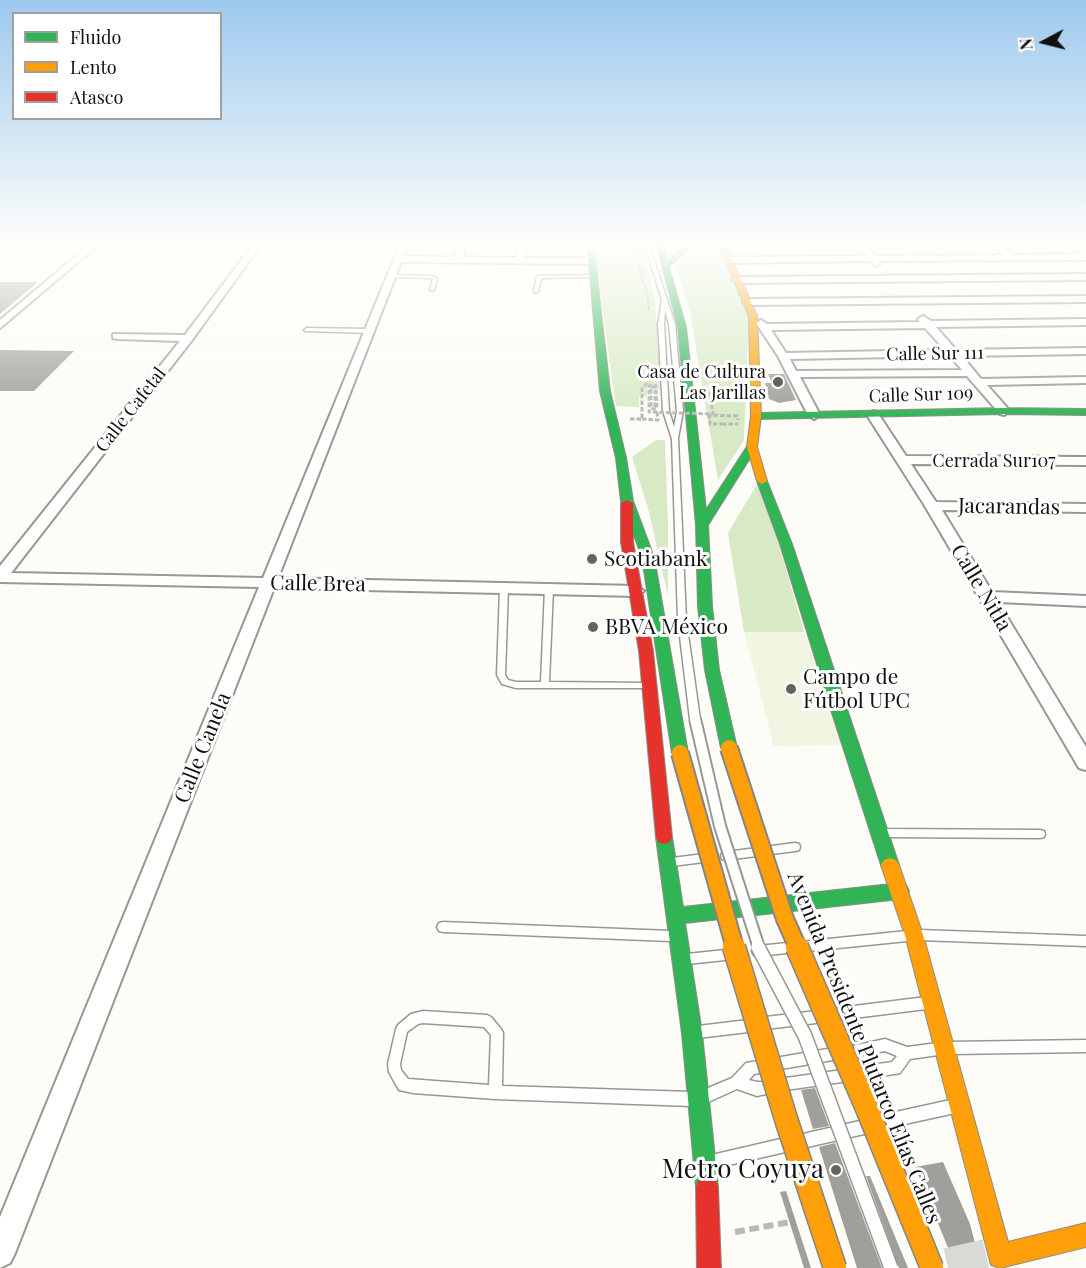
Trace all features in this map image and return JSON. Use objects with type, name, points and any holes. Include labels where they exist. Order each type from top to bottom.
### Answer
[{"type":"main road","points":[[596,301],[604,391],[621,458],[627,501],[627,542],[646,651],[666,863],[692,1033],[706,1163],[709,1268]]},
{"type":"main road","name":"Avenida Presidente Plutarco Elías Calles","points":[[676,301],[682,327],[702,525],[705,606],[712,670],[729,748],[785,919],[866,1106],[932,1268]]},
{"type":"main road","points":[[702,525],[752,447],[756,420],[751,309],[747,301]]},
{"type":"main road","name":"Calle Sur 109","points":[[756,420],[814,415],[1004,411],[1086,412]]},
{"type":"main road","points":[[752,447],[914,935],[1000,1256],[1086,1235]]},
{"type":"main road","points":[[627,501],[648,557],[680,753],[709,862],[786,1119],[835,1268]]},
{"type":"main road","points":[[674,916],[900,891]]},
{"type":"street","points":[[0,325],[28,301]]},
{"type":"street","name":"Calle Cafetal","points":[[0,577],[215,301]]},
{"type":"street","name":"Calle Canela","points":[[0,1253],[383,301]]},
{"type":"street","points":[[751,309],[887,301]]},
{"type":"street","points":[[908,301],[1004,411]]},
{"type":"street","points":[[1063,301],[1086,321]]},
{"type":"street","points":[[751,309],[766,327],[814,415]]},
{"type":"street","points":[[766,327],[1086,321]]},
{"type":"street","points":[[117,336],[188,338]]},
{"type":"street","name":"Calle Sur 111","points":[[783,356],[1086,351]]},
{"type":"street","points":[[793,374],[969,373]]},
{"type":"street","points":[[978,382],[1086,380]]},
{"type":"street","name":"Calle Nitla","points":[[873,415],[932,506],[1086,763]]},
{"type":"street","name":"Cerrada Sur107","points":[[902,460],[1086,461]]},
{"type":"street","name":"Jacarandas","points":[[932,506],[1086,508]]},
{"type":"street","name":"Calle Brea","points":[[0,577],[636,591]]},
{"type":"street","points":[[986,597],[1086,601]]},
{"type":"lane","points":[[664,301],[661,324],[666,411],[675,439]]},
{"type":"lane","points":[[664,301],[672,324],[680,411],[675,439],[682,620],[695,719],[723,837],[758,946],[772,1041],[850,1268]]},
{"type":"lane","points":[[307,330],[371,331]]},
{"type":"lane","points":[[504,588],[502,679],[510,684],[648,686]]},
{"type":"lane","points":[[545,685],[549,590]]},
{"type":"lane","points":[[881,833],[1040,834]]},
{"type":"lane","points":[[666,863],[795,847]]},
{"type":"lane","points":[[443,927],[678,937]]},
{"type":"lane","points":[[680,959],[914,935],[1086,941]]},
{"type":"lane","points":[[758,946],[805,1036],[891,1268]]},
{"type":"lane","points":[[692,1033],[933,1002]]},
{"type":"lane","points":[[495,1092],[497,1033],[487,1021],[423,1017],[415,1018],[402,1029],[394,1064],[398,1080],[404,1085],[495,1092],[699,1099],[737,1083],[751,1068],[885,1045],[907,1053],[946,1048],[1086,1046]]},
{"type":"lane","points":[[737,1083],[757,1089],[895,1068],[907,1053]]},
{"type":"lane","points":[[706,1163],[959,1105]]},
{"type":"path","points":[[648,301],[650,318]]},
{"type":"path","points":[[642,407],[642,389],[651,380],[652,375]]},
{"type":"path","points":[[655,407],[655,387],[651,387],[651,408],[654,409],[657,408],[656,386],[651,385],[649,386],[649,412],[737,416],[739,424]]},
{"type":"path","points":[[706,390],[710,392],[712,414],[707,415]]},
{"type":"path","points":[[642,419],[658,420],[657,412]]},
{"type":"path","points":[[707,415],[710,424],[739,424],[756,420]]},
{"type":"path","points":[[728,1234],[798,1221]]},
{"type":"green space","points":[[601,301],[655,301],[660,389],[647,388],[647,396],[639,397],[639,407],[616,406]]},
{"type":"green space","points":[[687,301],[743,301],[749,316],[744,440],[718,480]]},
{"type":"green space","points":[[656,440],[665,440],[668,596],[649,512],[632,457]]},
{"type":"green space","points":[[760,479],[804,632],[744,632],[728,533]]},
{"type":"green space","name":"Campo de Fútbol UPC","points":[[744,632],[804,632],[843,745],[774,746]]},
{"type":"building","points":[[0,301],[15,301],[0,314]]},
{"type":"building","points":[[0,350],[74,351],[34,391],[0,391]]},
{"type":"building","points":[[768,374],[784,374],[796,400],[779,403],[769,399],[765,383],[772,383]]},
{"type":"building","points":[[815,1088],[829,1126],[813,1129],[801,1090]]},
{"type":"building","points":[[835,1143],[882,1268],[857,1268],[819,1147]]},
{"type":"building","points":[[943,1162],[970,1224],[977,1251],[975,1257],[980,1268],[954,1268],[953,1260],[915,1167]]},
{"type":"building","points":[[866,1176],[870,1176],[908,1268],[899,1268]]},
{"type":"building","points":[[786,1191],[811,1268],[804,1268],[780,1192]]},
{"type":"tunnel","points":[[948,1268],[1000,1256]]},
{"type":"traffic: fast","points":[[596,301],[605,391],[621,458],[627,501],[648,557],[680,753]]},
{"type":"traffic: fast","points":[[675,301],[682,327],[702,525],[705,606],[712,670],[729,748]]},
{"type":"traffic: fast","points":[[756,416],[1004,411],[1086,412]]},
{"type":"traffic: fast","points":[[702,525],[752,447]]},
{"type":"traffic: fast","points":[[762,481],[786,544],[890,865]]},
{"type":"traffic: fast","points":[[664,837],[692,1033],[707,1187]]},
{"type":"traffic: fast","points":[[674,916],[900,891]]},
{"type":"traffic: slow","points":[[747,301],[753,316],[756,416],[752,447],[762,481]]},
{"type":"traffic: slow","points":[[729,748],[785,919],[866,1106],[932,1268]]},
{"type":"traffic: slow","points":[[680,753],[709,862],[786,1119],[835,1268]]},
{"type":"traffic: slow","points":[[890,865],[914,935],[946,1048],[1000,1256]]},
{"type":"traffic: slow","points":[[1000,1256],[1086,1235]]},
{"type":"traffic: jam","points":[[627,503],[627,542],[646,651],[664,837]]},
{"type":"traffic: jam","points":[[707,1187],[709,1268]]},
{"type":"place","name":"Casa de Cultura Las Jarillas","points":[[778,382]]},
{"type":"place","name":"Scotiabank","points":[[592,559]]},
{"type":"place","name":"BBVA México","points":[[593,627]]},
{"type":"place","name":"Campo de Fútbol UPC","points":[[791,689]]},
{"type":"place","name":"Metro Coyuya","points":[[836,1170]]}]
